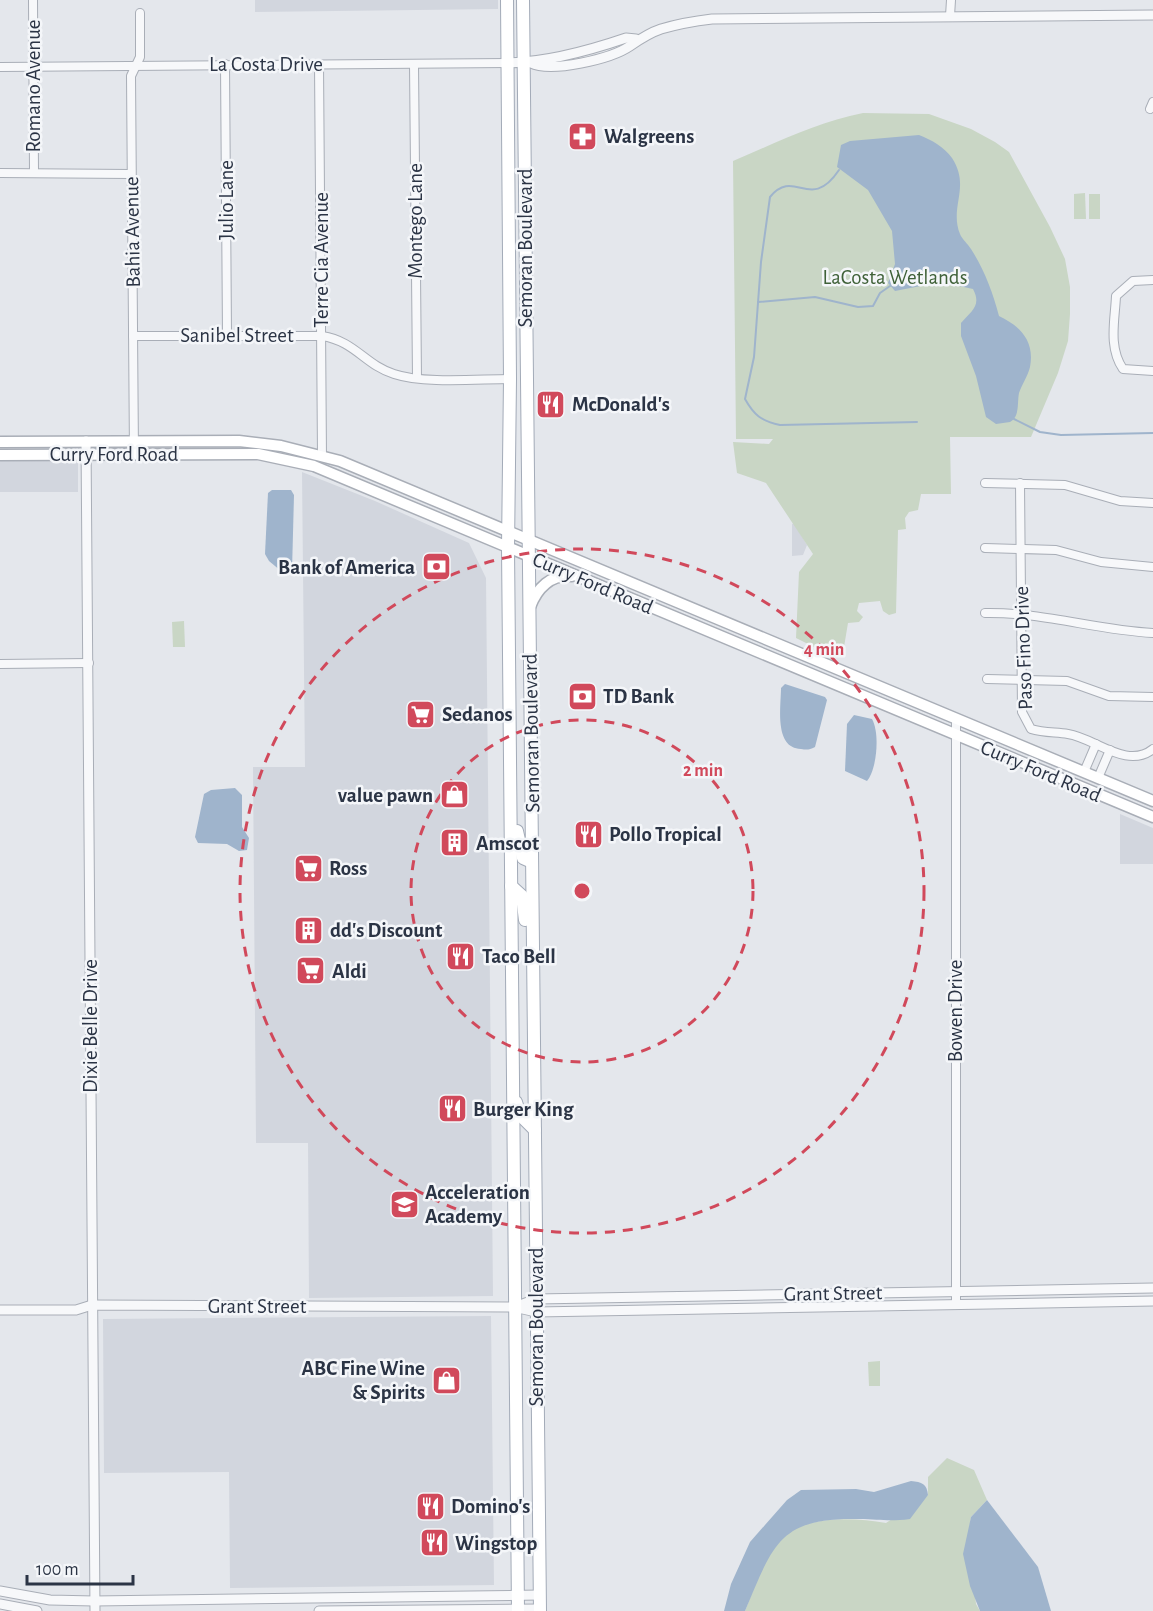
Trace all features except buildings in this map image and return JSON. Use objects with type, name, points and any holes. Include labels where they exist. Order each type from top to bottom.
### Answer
[{"type":"main road","name":"Semoran Boulevard","points":[[507,0],[510,379],[508,548],[518,1610]]},
{"type":"main road","name":"Semoran Boulevard","points":[[523,0],[527,63],[528,556],[540,1610]]},
{"type":"main road","name":"Curry Ford Road","points":[[5,442],[239,441],[281,446],[322,456],[528,539],[1153,801]]},
{"type":"main road","points":[[258,454],[273,452],[316,459],[322,456]]},
{"type":"main road","name":"Curry Ford Road","points":[[5,454],[258,454],[330,472],[1153,817]]},
{"type":"main road","points":[[530,607],[541,586],[548,581],[565,576],[578,577]]},
{"type":"main road","points":[[674,617],[690,618],[753,643],[767,639]]},
{"type":"main road","points":[[765,655],[779,651],[824,669],[849,673]]},
{"type":"main road","points":[[1017,760],[1078,779],[1098,778]]},
{"type":"main road","points":[[1095,793],[1111,789],[1153,807]]},
{"type":"main road","points":[[510,816],[523,858],[532,862]]},
{"type":"main road","points":[[511,886],[520,892],[524,900],[525,1004],[534,1018]]},
{"type":"main road","points":[[513,1093],[520,1115],[535,1130]]},
{"type":"street","name":"Romano Avenue","points":[[33,0],[34,172]]},
{"type":"street","points":[[950,16],[951,0]]},
{"type":"street","name":"Bahia Avenue","points":[[134,454],[131,76],[140,57],[140,13]]},
{"type":"street","name":"La Costa Drive","points":[[0,67],[527,63],[596,48],[626,38],[636,39],[662,29],[712,19],[1153,15]]},
{"type":"street","name":"La Costa Drive","points":[[527,63],[541,68],[587,61],[629,47],[636,39]]},
{"type":"street","points":[[587,61],[590,53],[596,48]]},
{"type":"street","name":"Julio Lane","points":[[225,64],[227,335]]},
{"type":"street","name":"Terre Cia Avenue","points":[[320,64],[322,456]]},
{"type":"street","name":"Montego Lane","points":[[414,64],[417,378]]},
{"type":"street","points":[[0,173],[131,174]]},
{"type":"street","points":[[1151,371],[1123,369],[1116,358],[1113,344],[1116,296],[1133,281],[1153,280]]},
{"type":"street","name":"Sanibel Street","points":[[133,336],[322,336],[338,338],[371,362],[394,374],[417,378],[510,379]]},
{"type":"street","name":"Dixie Belle Drive","points":[[86,441],[95,1611]]},
{"type":"street","name":"Curry Ford Road","points":[[5,442],[5,454]]},
{"type":"street","points":[[985,483],[1065,484],[1120,501],[1153,503]]},
{"type":"street","name":"Paso Fino Drive","points":[[1020,483],[1022,712],[1031,729],[1069,734],[1128,756],[1153,751]]},
{"type":"street","points":[[985,548],[1063,551],[1116,565],[1153,567]]},
{"type":"street","points":[[985,613],[1021,612],[1091,623],[1113,631],[1153,633]]},
{"type":"street","points":[[0,664],[89,663]]},
{"type":"street","points":[[987,679],[1066,681],[1109,696],[1153,697]]},
{"type":"street","name":"Bowen Drive","points":[[956,719],[956,1304]]},
{"type":"street","points":[[1084,772],[1096,744]]},
{"type":"street","points":[[1098,778],[1110,750]]},
{"type":"street","name":"Grant Street","points":[[514,1307],[536,1299],[1153,1288]]},
{"type":"street","points":[[1044,1290],[1050,1303]]},
{"type":"street","points":[[1039,1303],[1044,1290]]},
{"type":"street","points":[[849,1293],[849,1306]]},
{"type":"street","points":[[868,1293],[868,1306]]},
{"type":"street","points":[[752,1294],[752,1308]]},
{"type":"street","points":[[666,1296],[667,1309]]},
{"type":"street","name":"Grant Street","points":[[0,1310],[76,1310],[92,1305],[514,1307],[536,1312],[1153,1301]]},
{"type":"street","points":[[0,1591],[50,1600],[94,1601],[540,1595]]},
{"type":"street","points":[[0,1604],[37,1611]]},
{"type":"street","points":[[319,1611],[540,1610]]},
{"type":"shaded area","points":[[255,0],[498,0],[498,9],[255,12]]},
{"type":"shaded area","points":[[0,460],[75,460],[78,462],[78,492],[0,492]]},
{"type":"shaded area","points":[[302,472],[375,501],[469,543],[486,578],[493,1296],[309,1298],[308,1143],[256,1143],[253,767],[305,767]]},
{"type":"shaded area","points":[[794,523],[807,545],[803,555],[792,556],[792,524]]},
{"type":"shaded area","points":[[1120,814],[1153,828],[1153,864],[1120,864]]},
{"type":"shaded area","points":[[491,1316],[494,1585],[230,1588],[229,1472],[104,1473],[103,1319]]},
{"type":"green space","name":"LaCosta Wetlands","points":[[863,113],[929,114],[971,129],[1009,152],[1065,259],[1070,287],[1070,314],[1068,341],[1058,373],[1031,437],[950,437],[951,494],[921,494],[918,510],[909,512],[905,518],[906,529],[898,530],[896,613],[889,615],[883,611],[880,601],[859,603],[857,611],[863,617],[859,622],[848,623],[844,647],[838,655],[826,653],[796,638],[799,572],[813,554],[766,483],[737,473],[733,442],[769,444],[773,439],[736,439],[733,161],[813,127]]},
{"type":"green space","points":[[1085,193],[1086,219],[1074,219],[1074,194]]},
{"type":"green space","points":[[1089,194],[1100,194],[1100,219],[1089,219]]},
{"type":"green space","points":[[184,621],[185,647],[173,647],[172,622]]},
{"type":"green space","points":[[880,1361],[880,1386],[869,1386],[868,1362]]},
{"type":"green space","points":[[947,1458],[974,1470],[987,1500],[971,1517],[969,1531],[976,1604],[980,1611],[745,1611],[766,1558],[780,1539],[792,1530],[822,1521],[839,1519],[886,1523],[928,1495],[928,1477]]},
{"type":"water","points":[[919,135],[937,144],[952,158],[960,178],[957,224],[960,234],[984,273],[999,316],[1019,330],[1028,342],[1030,367],[1019,393],[1017,413],[1010,422],[996,424],[986,417],[976,376],[961,336],[961,323],[976,304],[973,289],[941,282],[895,291],[888,283],[895,264],[892,231],[868,190],[837,167],[841,145],[850,141]]},
{"type":"water","points":[[272,490],[291,490],[294,495],[292,571],[287,576],[269,561],[265,554],[268,493]]},
{"type":"water","points":[[785,684],[825,697],[827,700],[813,748],[805,750],[792,747],[786,742],[780,715],[781,688]]},
{"type":"water","points":[[854,715],[872,719],[876,733],[875,760],[867,781],[845,771],[847,724]]},
{"type":"water","points":[[235,788],[242,795],[242,827],[249,838],[247,850],[239,851],[227,844],[198,843],[195,837],[204,794],[211,790]]},
{"type":"water","points":[[911,1481],[923,1484],[928,1495],[910,1519],[832,1520],[811,1523],[795,1530],[782,1540],[772,1553],[745,1611],[724,1611],[731,1584],[750,1542],[787,1500],[801,1490],[856,1489],[874,1492]]},
{"type":"water","points":[[987,1500],[1038,1567],[1051,1611],[980,1611],[970,1586],[963,1554],[971,1517]]},
{"type":"waterway","points":[[839,170],[829,182],[820,188],[811,190],[787,186],[779,189],[770,197],[761,262],[754,357],[745,399],[759,416],[768,422],[780,425],[917,422]]},
{"type":"waterway","points":[[758,302],[815,297],[858,307],[873,306],[880,293],[890,286]]},
{"type":"waterway","points":[[1014,419],[1040,432],[1061,435],[1153,433]]},
{"type":"place","name":"Walgreens","points":[[583,136]]},
{"type":"place","name":"McDonald's","points":[[551,404]]},
{"type":"place","name":"Bank of America","points":[[436,567]]},
{"type":"place","name":"TD Bank","points":[[582,696]]},
{"type":"place","name":"Sedanos","points":[[421,714]]},
{"type":"place","name":"value pawn","points":[[454,795]]},
{"type":"place","name":"Pollo Tropical","points":[[588,834]]},
{"type":"place","name":"Amscot","points":[[455,843]]},
{"type":"place","name":"Ross","points":[[308,868]]},
{"type":"place","name":"dd's Discount","points":[[309,930]]},
{"type":"place","name":"Taco Bell","points":[[461,956]]},
{"type":"place","name":"Aldi","points":[[311,971]]},
{"type":"place","name":"Burger King","points":[[452,1109]]},
{"type":"place","name":"Acceleration Academy","points":[[404,1204]]},
{"type":"place","name":"ABC Fine Wine & Spirits","points":[[446,1380]]},
{"type":"place","name":"Domino's","points":[[430,1506]]},
{"type":"place","name":"Wingstop","points":[[434,1543]]}]
